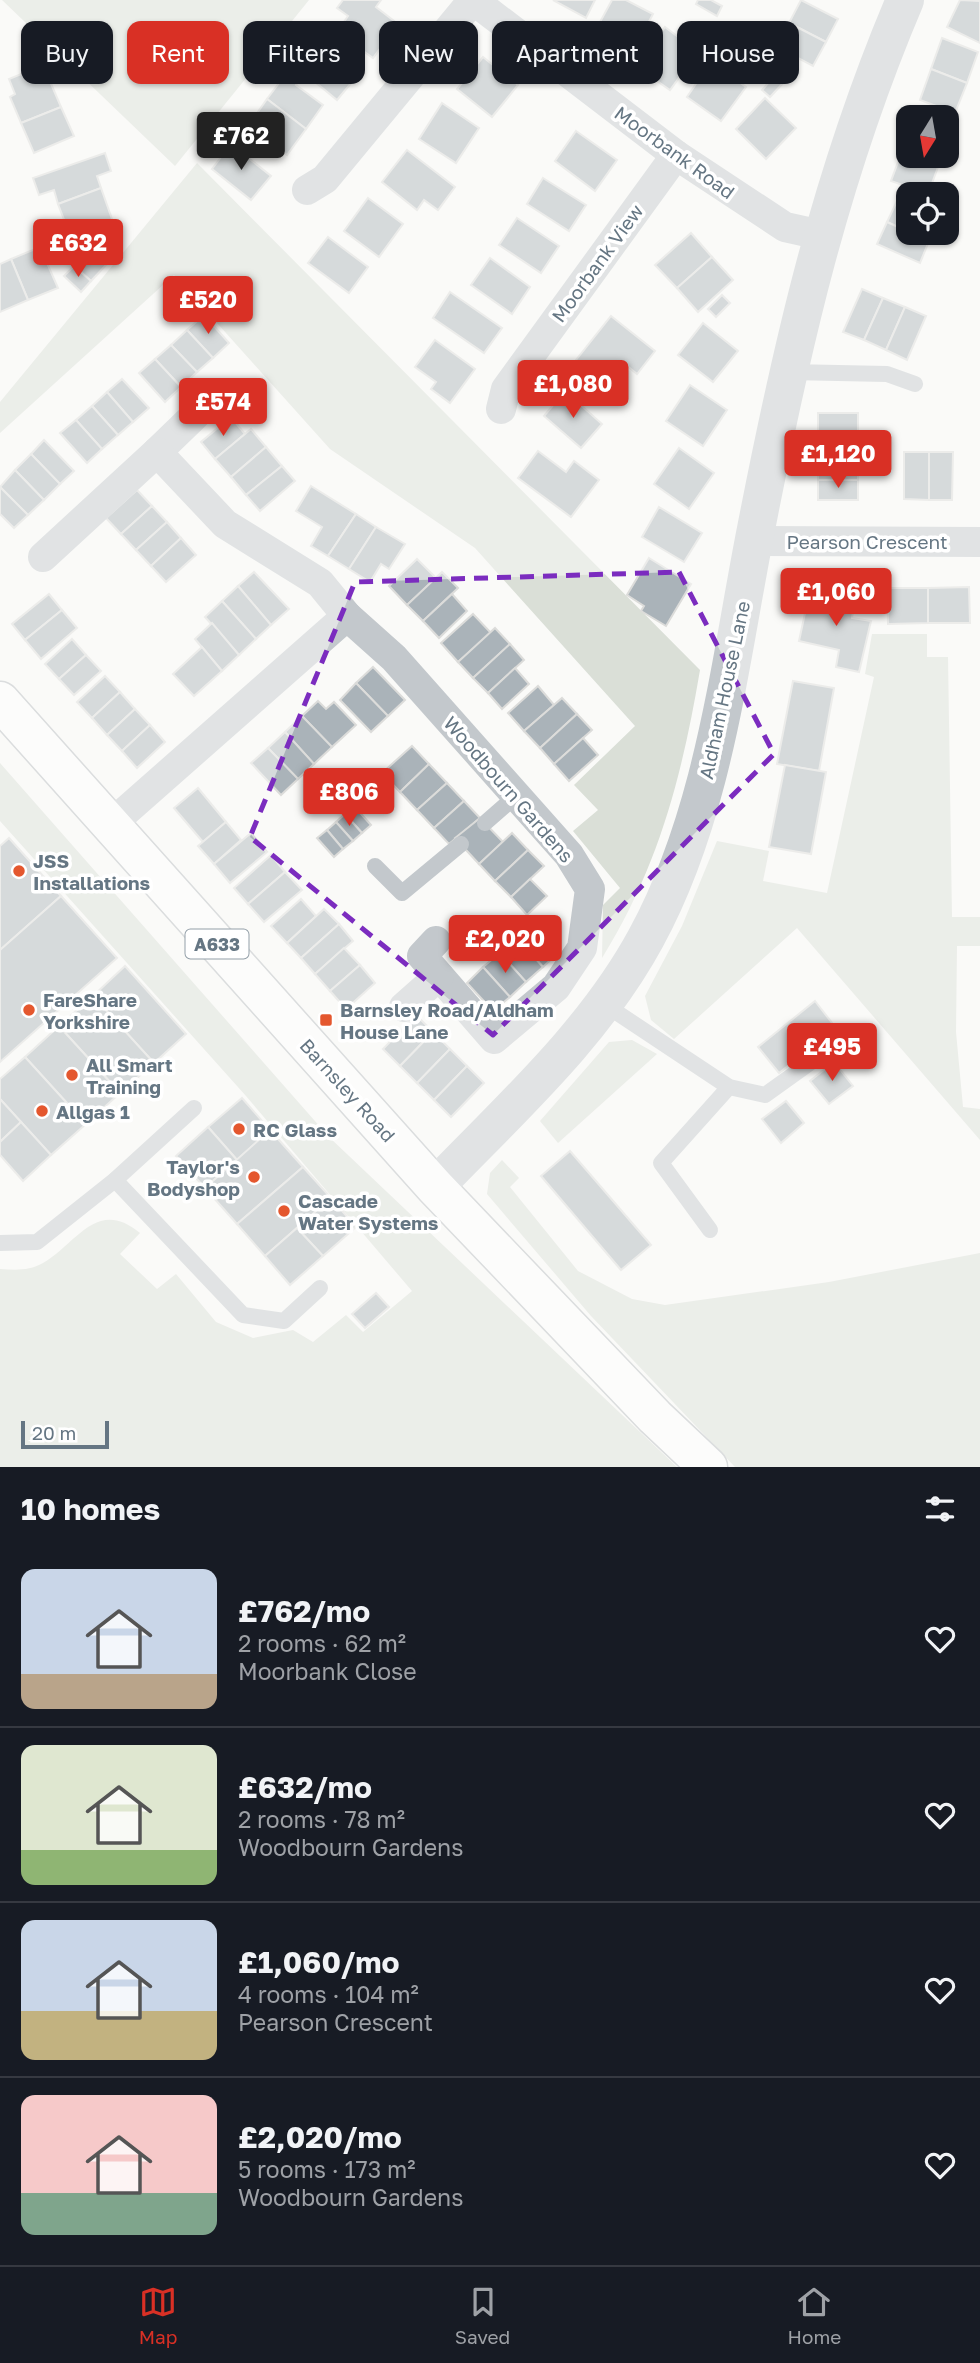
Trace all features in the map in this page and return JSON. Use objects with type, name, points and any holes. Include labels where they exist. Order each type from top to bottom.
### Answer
[{"type":"main road","name":"Barnsley Road","points":[[0,701],[435,1187],[655,1417],[708,1467]]},
{"type":"street","name":"Moorbank Road","points":[[473,0],[676,155],[785,227],[821,235]]},
{"type":"street","points":[[307,190],[325,179],[473,0]]},
{"type":"street","name":"Aldham House Lane","points":[[435,1187],[585,1030],[604,1004],[656,918],[697,815],[714,748],[787,372],[821,235],[850,140],[905,0]]},
{"type":"street","name":"Moorbank View","points":[[501,409],[506,389],[676,155]]},
{"type":"street","points":[[43,557],[218,393]]},
{"type":"street","name":"Woodbourn Gardens","points":[[157,452],[225,524],[320,583],[347,616],[394,658],[569,855],[590,889],[582,947],[556,987],[494,1039],[422,956],[436,941]]},
{"type":"street","name":"Pearson Crescent","points":[[754,541],[980,542]]},
{"type":"street","points":[[110,825],[347,616]]},
{"type":"street","points":[[404,1007],[439,976]]},
{"type":"lane","points":[[787,372],[887,374],[915,384]]},
{"type":"lane","points":[[485,823],[516,796]]},
{"type":"lane","points":[[375,866],[402,893],[461,844]]},
{"type":"lane","points":[[604,1004],[729,1087],[765,1095],[825,1052]]},
{"type":"lane","points":[[710,1230],[661,1163],[729,1087]]},
{"type":"lane","points":[[0,1242],[37,1242],[115,1180],[194,1108]]},
{"type":"lane","points":[[115,1180],[243,1315],[284,1321],[320,1289]]},
{"type":"highlighted area","points":[[679,572],[774,754],[493,1035],[250,837],[355,582]]},
{"type":"shaded area","points":[[2,0],[309,0],[292,21],[243,21],[243,82],[175,166],[90,84],[113,84],[113,21],[24,21]]},
{"type":"shaded area","points":[[197,163],[700,670],[685,747],[666,819],[639,889],[602,958],[603,905],[620,888],[573,831],[598,810],[574,785],[635,726],[475,548],[330,449],[174,275],[0,433],[0,402]]},
{"type":"shaded area","points":[[872,634],[927,634],[927,657],[948,657],[952,917],[980,917],[980,946],[957,946],[956,1032],[963,1107],[980,1109],[980,1140],[797,928],[674,1039],[651,1020],[645,996],[682,926],[717,841],[769,851],[763,881],[827,893],[874,677],[865,674]]},
{"type":"shaded area","points":[[0,763],[329,1137],[677,1467],[0,1467],[0,1269],[38,1266],[99,1221],[125,1223],[140,1233],[120,1254],[157,1289],[176,1274],[216,1322],[253,1338],[293,1330],[313,1342],[346,1315],[363,1332],[412,1291],[246,1096],[0,821]]},
{"type":"shaded area","points":[[632,1040],[657,1054],[558,1143],[540,1121],[609,1042]]},
{"type":"shaded area","points":[[502,1160],[519,1178],[510,1187],[578,1271],[632,1299],[665,1305],[829,1282],[980,1253],[980,1467],[735,1467],[591,1316],[487,1194],[490,1173]]},
{"type":"building","points":[[343,0],[381,0],[376,7],[394,21],[379,21],[379,50],[373,58],[365,52],[365,21],[345,21],[348,16],[337,8]]},
{"type":"building","points":[[553,0],[595,0],[586,18]]},
{"type":"building","points":[[612,0],[626,0],[653,14],[649,21],[601,21]]},
{"type":"building","points":[[698,0],[711,0],[722,6],[717,16],[696,4]]},
{"type":"building","points":[[801,0],[838,19],[826,42],[799,28],[799,21],[790,21]]},
{"type":"building","points":[[960,0],[980,1],[980,43],[947,27]]},
{"type":"building","points":[[665,27],[677,36],[677,80],[670,90],[661,84]]},
{"type":"building","points":[[799,28],[826,42],[813,66],[799,59]]},
{"type":"building","points":[[942,38],[978,52],[967,83],[931,69]]},
{"type":"building","points":[[483,57],[492,64],[492,84],[518,85],[492,117],[457,89],[461,84],[478,84],[478,63]]},
{"type":"building","points":[[931,69],[967,83],[958,105],[933,105],[920,100]]},
{"type":"building","points":[[21,74],[21,84],[51,84],[61,107],[21,123],[10,97],[15,94],[9,79]]},
{"type":"building","points":[[278,84],[297,84],[323,105],[306,129],[267,99]]},
{"type":"building","points":[[318,84],[350,84],[337,100]]},
{"type":"building","points":[[696,84],[742,84],[746,87],[721,121],[687,97]]},
{"type":"building","points":[[767,84],[782,84],[770,97],[762,90]]},
{"type":"building","points":[[765,98],[796,128],[766,159],[736,129]]},
{"type":"building","points":[[267,99],[306,129],[287,155],[248,126]]},
{"type":"building","points":[[442,103],[479,128],[456,163],[419,139]]},
{"type":"building","points":[[61,107],[74,136],[34,153],[21,123]]},
{"type":"building","points":[[576,131],[617,160],[595,191],[555,161]]},
{"type":"building","points":[[231,144],[271,176],[251,200],[212,169]]},
{"type":"building","points":[[407,150],[455,187],[438,210],[424,200],[417,210],[382,182]]},
{"type":"building","points":[[105,153],[111,171],[97,176],[101,188],[58,204],[54,190],[39,195],[33,178]]},
{"type":"building","points":[[896,168],[938,168],[932,182],[891,181]]},
{"type":"building","points":[[543,178],[586,205],[569,231],[527,204]]},
{"type":"building","points":[[101,188],[118,236],[90,246],[84,230],[70,235],[58,204]]},
{"type":"building","points":[[368,198],[403,224],[379,257],[344,231]]},
{"type":"building","points":[[896,203],[896,226],[887,222]]},
{"type":"building","points":[[517,218],[559,246],[541,273],[499,245]]},
{"type":"building","points":[[887,222],[896,226],[896,245],[927,245],[920,263],[877,244]]},
{"type":"building","points":[[691,233],[712,257],[677,288],[655,265]]},
{"type":"building","points":[[328,237],[368,267],[349,293],[308,263]]},
{"type":"building","points":[[40,247],[58,288],[28,300],[11,259]]},
{"type":"building","points":[[91,248],[107,264],[91,281],[74,266]]},
{"type":"building","points":[[712,257],[733,280],[698,312],[677,288]]},
{"type":"building","points":[[490,258],[530,287],[512,314],[471,285]]},
{"type":"building","points":[[11,259],[28,300],[0,312],[0,264]]},
{"type":"building","points":[[74,266],[91,281],[81,292],[64,276]]},
{"type":"building","points":[[862,289],[883,298],[864,340],[843,332]]},
{"type":"building","points":[[450,292],[502,328],[484,353],[433,318]]},
{"type":"building","points":[[722,295],[730,303],[716,317],[708,309]]},
{"type":"building","points":[[883,298],[905,307],[886,350],[864,340]]},
{"type":"building","points":[[905,307],[926,316],[907,360],[886,350]]},
{"type":"building","points":[[204,315],[229,343],[213,358],[187,330]]},
{"type":"building","points":[[611,316],[655,351],[637,374],[626,365],[605,392],[572,365]]},
{"type":"building","points":[[703,323],[738,351],[713,382],[678,355]]},
{"type":"building","points":[[187,330],[213,358],[197,372],[171,345]]},
{"type":"building","points":[[435,340],[475,369],[450,403],[431,389],[436,382],[415,367]]},
{"type":"building","points":[[171,345],[197,372],[181,387],[155,359]]},
{"type":"building","points":[[155,359],[181,387],[165,402],[139,373]]},
{"type":"building","points":[[122,379],[149,408],[133,422],[107,392]]},
{"type":"building","points":[[690,385],[727,410],[703,446],[666,421]]},
{"type":"building","points":[[565,391],[602,424],[581,448],[544,416]]},
{"type":"building","points":[[107,392],[133,422],[118,435],[92,406]]},
{"type":"building","points":[[92,406],[118,435],[102,449],[76,420]]},
{"type":"building","points":[[818,413],[858,413],[858,437],[818,437]]},
{"type":"building","points":[[231,417],[245,434],[215,459],[201,442]]},
{"type":"building","points":[[76,420],[102,449],[87,463],[60,433]]},
{"type":"building","points":[[251,429],[266,447],[231,477],[215,459]]},
{"type":"building","points":[[818,437],[858,437],[858,458],[818,458]]},
{"type":"building","points":[[44,440],[74,471],[60,484],[31,454]]},
{"type":"building","points":[[266,447],[282,466],[246,495],[231,477]]},
{"type":"building","points":[[679,448],[714,473],[689,509],[654,484]]},
{"type":"building","points":[[538,451],[566,472],[574,461],[599,480],[571,517],[518,478]]},
{"type":"building","points":[[904,452],[929,452],[929,500],[904,499]]},
{"type":"building","points":[[929,452],[953,452],[952,500],[929,500]]},
{"type":"building","points":[[31,454],[60,484],[44,500],[15,470]]},
{"type":"building","points":[[818,458],[858,458],[858,480],[818,480]]},
{"type":"building","points":[[282,466],[295,481],[260,511],[246,495]]},
{"type":"building","points":[[15,470],[44,500],[28,515],[0,487]]},
{"type":"building","points":[[818,480],[858,480],[858,500],[818,500]]},
{"type":"building","points":[[311,486],[356,514],[328,556],[311,546],[322,527],[296,511]]},
{"type":"building","points":[[0,487],[28,515],[14,528],[0,514]]},
{"type":"building","points":[[137,490],[152,506],[121,534],[106,518]]},
{"type":"building","points":[[152,506],[167,522],[136,550],[121,534]]},
{"type":"building","points":[[659,507],[702,533],[684,562],[642,537]]},
{"type":"building","points":[[356,514],[376,527],[349,569],[328,556]]},
{"type":"building","points":[[167,522],[181,538],[151,566],[136,550]]},
{"type":"building","points":[[376,527],[405,544],[389,569],[381,564],[370,582],[349,569]]},
{"type":"building","points":[[181,538],[196,555],[166,582],[151,566]]},
{"type":"building","points":[[649,558],[691,584],[666,626],[641,611],[644,606],[627,595]]},
{"type":"building","points":[[417,559],[436,578],[407,605],[389,586]]},
{"type":"building","points":[[254,572],[289,609],[271,625],[238,586]]},
{"type":"building","points":[[442,572],[458,588],[423,621],[407,605]]},
{"type":"building","points":[[238,586],[271,625],[256,639],[222,601]]},
{"type":"building","points":[[969,587],[970,623],[928,623],[928,588]]},
{"type":"building","points":[[887,588],[928,588],[928,623],[888,624]]},
{"type":"building","points":[[810,590],[855,599],[852,618],[871,621],[859,672],[836,667],[839,650],[799,641]]},
{"type":"building","points":[[49,594],[62,610],[25,640],[12,624]]},
{"type":"building","points":[[452,594],[467,611],[439,638],[423,621]]},
{"type":"building","points":[[222,601],[256,639],[239,655],[205,617]]},
{"type":"building","points":[[62,610],[77,628],[41,659],[25,640]]},
{"type":"building","points":[[473,614],[491,633],[458,662],[441,643]]},
{"type":"building","points":[[212,623],[239,655],[222,671],[195,639]]},
{"type":"building","points":[[495,628],[510,644],[473,678],[458,662]]},
{"type":"building","points":[[72,639],[86,655],[59,679],[45,664]]},
{"type":"building","points":[[510,644],[524,660],[488,693],[473,678]]},
{"type":"building","points":[[202,647],[222,671],[194,696],[173,674]]},
{"type":"building","points":[[86,655],[101,671],[74,695],[59,679]]},
{"type":"building","points":[[373,667],[405,700],[388,716],[356,683]]},
{"type":"building","points":[[515,668],[529,684],[502,709],[488,693]]},
{"type":"building","points":[[105,676],[120,692],[92,718],[77,702]]},
{"type":"building","points":[[793,681],[834,688],[819,771],[777,764]]},
{"type":"building","points":[[356,683],[388,716],[371,732],[340,700]]},
{"type":"building","points":[[538,686],[554,705],[524,731],[508,713]]},
{"type":"building","points":[[120,692],[135,709],[107,735],[92,718]]},
{"type":"building","points":[[562,698],[577,714],[540,748],[524,731]]},
{"type":"building","points":[[318,701],[326,709],[334,702],[356,725],[332,747],[302,716]]},
{"type":"building","points":[[135,709],[150,725],[122,751],[107,735]]},
{"type":"building","points":[[577,714],[592,730],[554,764],[540,748]]},
{"type":"building","points":[[302,716],[332,747],[314,764],[285,732]]},
{"type":"building","points":[[150,725],[165,742],[137,768],[122,751]]},
{"type":"building","points":[[285,732],[314,764],[298,779],[268,748]]},
{"type":"building","points":[[583,738],[598,755],[569,781],[554,764]]},
{"type":"building","points":[[412,746],[429,764],[400,792],[382,773]]},
{"type":"building","points":[[268,748],[298,779],[281,795],[251,763]]},
{"type":"building","points":[[429,764],[447,783],[417,810],[400,792]]},
{"type":"building","points":[[785,765],[826,772],[811,854],[769,847]]},
{"type":"building","points":[[447,783],[464,801],[434,828],[417,810]]},
{"type":"building","points":[[198,788],[226,822],[203,842],[174,808]]},
{"type":"building","points":[[464,801],[480,818],[449,844],[434,828]]},
{"type":"building","points":[[354,806],[371,825],[362,833],[345,814]]},
{"type":"building","points":[[345,814],[362,833],[353,841],[336,822]]},
{"type":"building","points":[[480,818],[503,842],[479,864],[455,838]]},
{"type":"building","points":[[226,822],[241,840],[214,864],[198,846]]},
{"type":"building","points":[[336,822],[353,841],[343,849],[327,830]]},
{"type":"building","points":[[327,830],[343,849],[334,857],[317,838]]},
{"type":"building","points":[[251,833],[267,852],[230,883],[214,864]]},
{"type":"building","points":[[512,833],[528,850],[495,881],[479,864]]},
{"type":"building","name":"JSS Installations","points":[[9,838],[61,896],[0,950],[0,846]]},
{"type":"building","points":[[528,850],[544,866],[511,897],[495,881]]},
{"type":"building","points":[[271,855],[285,872],[248,904],[234,888]]},
{"type":"building","points":[[285,872],[302,890],[264,922],[248,904]]},
{"type":"building","points":[[530,879],[547,896],[527,915],[511,897]]},
{"type":"building","name":"FareShare Yorkshire","points":[[61,896],[117,958],[0,1062],[0,950]]},
{"type":"building","points":[[301,899],[316,916],[287,943],[271,926]]},
{"type":"building","points":[[324,909],[339,924],[301,958],[287,943]]},
{"type":"building","points":[[533,923],[559,952],[543,967],[517,938]]},
{"type":"building","points":[[339,924],[353,941],[315,974],[301,958]]},
{"type":"building","points":[[517,938],[543,967],[526,982],[500,953]]},
{"type":"building","points":[[344,948],[360,965],[330,991],[315,974]]},
{"type":"building","points":[[500,953],[526,982],[510,997],[483,967]]},
{"type":"building","points":[[360,965],[375,983],[346,1009],[330,991]]},
{"type":"building","points":[[125,966],[186,1034],[154,1063],[93,996]]},
{"type":"building","points":[[483,967],[510,997],[493,1011],[467,983]]},
{"type":"building","points":[[93,996],[154,1063],[120,1093],[59,1026]]},
{"type":"building","points":[[815,1001],[836,1028],[779,1073],[758,1047]]},
{"type":"building","points":[[416,1015],[433,1032],[400,1066],[383,1049]]},
{"type":"building","name":"All Smart Training","points":[[59,1026],[120,1093],[86,1124],[25,1057]]},
{"type":"building","points":[[433,1032],[450,1049],[417,1083],[400,1066]]},
{"type":"building","points":[[450,1049],[467,1066],[434,1100],[417,1083]]},
{"type":"building","name":"Allgas 1","points":[[25,1057],[86,1124],[51,1155],[0,1099],[0,1079]]},
{"type":"building","points":[[834,1062],[853,1086],[829,1104],[810,1081]]},
{"type":"building","points":[[467,1066],[484,1083],[451,1117],[434,1100]]},
{"type":"building","name":"RC Glass","points":[[242,1098],[270,1130],[237,1160],[208,1127]]},
{"type":"building","points":[[0,1099],[21,1122],[0,1142]]},
{"type":"building","points":[[786,1101],[804,1123],[781,1143],[762,1119]]},
{"type":"building","points":[[21,1122],[51,1155],[23,1181],[0,1155],[0,1142]]},
{"type":"building","points":[[208,1127],[237,1160],[205,1188],[176,1156]]},
{"type":"building","name":"Taylor's Bodyshop","points":[[270,1130],[303,1167],[237,1224],[205,1188]]},
{"type":"building","points":[[570,1151],[651,1245],[621,1270],[541,1176]]},
{"type":"building","name":"Cascade Water Systems","points":[[303,1167],[331,1198],[265,1256],[237,1224]]},
{"type":"building","points":[[331,1198],[356,1227],[323,1256],[297,1228]]},
{"type":"building","points":[[297,1228],[323,1256],[290,1285],[265,1256]]},
{"type":"building","points":[[376,1293],[389,1307],[365,1328],[352,1314]]},
{"type":"place","name":"JSS Installations","points":[[19,871]]},
{"type":"place","name":"FareShare Yorkshire","points":[[29,1010]]},
{"type":"place","name":"Barnsley Road/Aldham House Lane","points":[[326,1020]]},
{"type":"place","name":"All Smart Training","points":[[72,1075]]},
{"type":"place","name":"Allgas 1","points":[[42,1111]]},
{"type":"place","name":"RC Glass","points":[[239,1129]]},
{"type":"place","name":"Taylor's Bodyshop","points":[[254,1177]]},
{"type":"place","name":"Cascade Water Systems","points":[[284,1211]]}]
